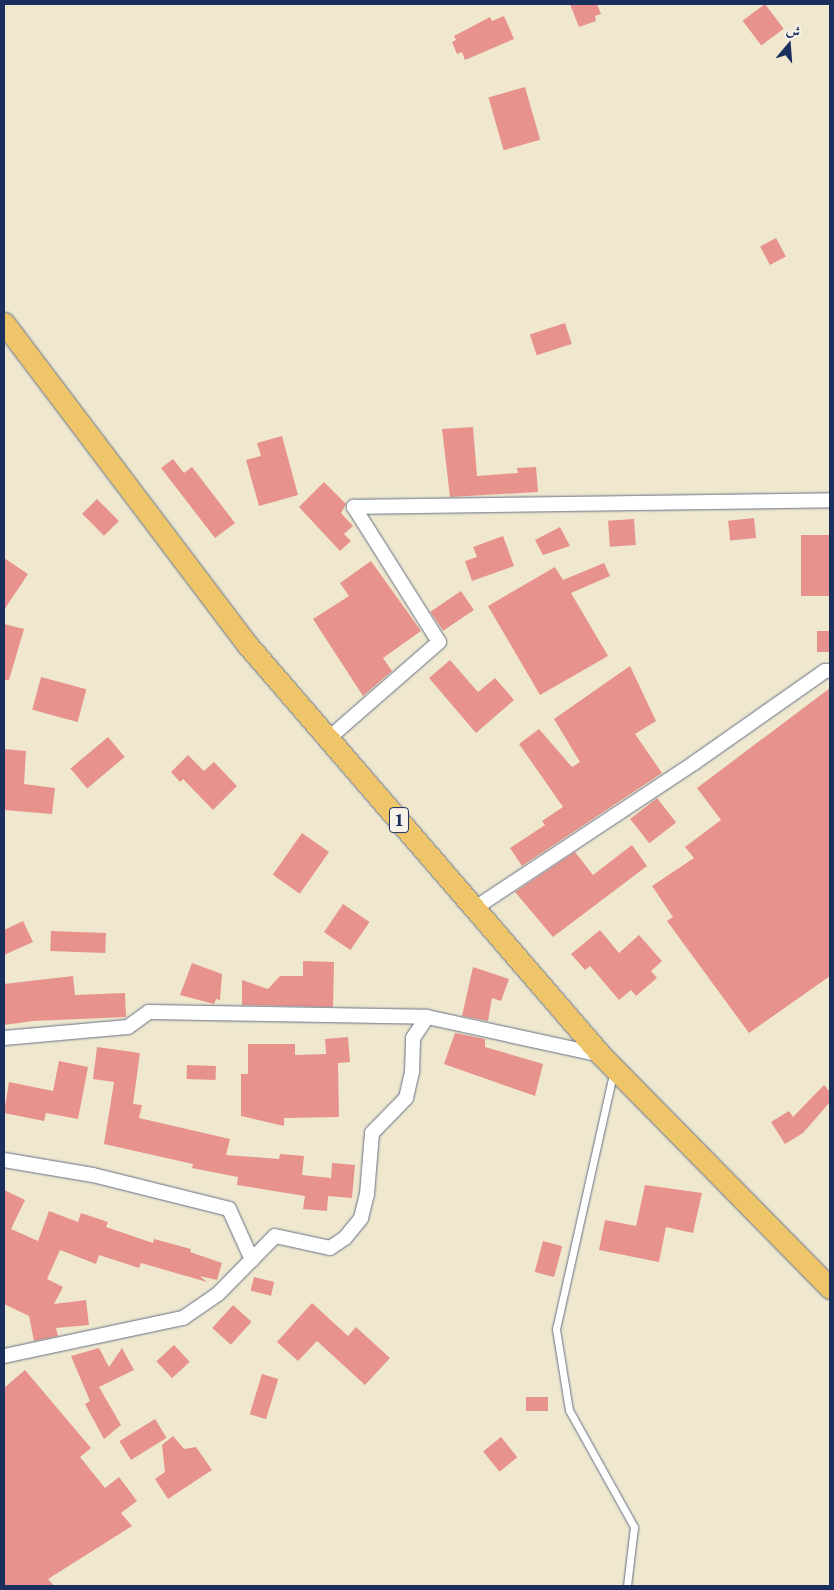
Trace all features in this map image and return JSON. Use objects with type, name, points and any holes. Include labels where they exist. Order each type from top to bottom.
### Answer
[{"type":"main road","name":"1","points":[[4,323],[246,642],[608,1062],[830,1288]]},
{"type":"street","points":[[329,738],[439,642],[354,507],[830,500]]},
{"type":"street","points":[[475,908],[694,764],[825,671],[830,670]]},
{"type":"street","points":[[4,1038],[128,1027],[149,1012],[427,1017],[608,1062]]},
{"type":"street","points":[[4,1356],[183,1318],[218,1294],[275,1236],[330,1248],[345,1238],[361,1218],[367,1194],[372,1133],[406,1098],[412,1071],[413,1038],[427,1017]]},
{"type":"street","points":[[4,1160],[93,1174],[229,1210],[252,1260]]},
{"type":"lane","points":[[608,1062],[556,1329],[569,1410],[634,1528],[627,1586]]},
{"type":"building","points":[[570,4],[597,4],[601,14],[595,16],[596,21],[579,27]]},
{"type":"building","points":[[765,4],[784,29],[761,46],[743,21]]},
{"type":"building","points":[[504,16],[514,39],[465,60],[462,52],[457,54],[452,42],[456,40],[454,36],[490,17],[492,21]]},
{"type":"building","points":[[525,87],[540,140],[504,150],[488,97]]},
{"type":"building","points":[[776,238],[786,257],[770,265],[760,246]]},
{"type":"building","points":[[565,323],[572,344],[537,355],[530,334]]},
{"type":"building","points":[[473,427],[477,476],[518,473],[517,468],[536,467],[538,492],[450,497],[442,429]]},
{"type":"building","points":[[282,436],[298,495],[259,506],[246,460],[261,456],[257,443]]},
{"type":"building","points":[[173,459],[184,473],[192,467],[235,523],[215,538],[161,468]]},
{"type":"building","points":[[324,482],[346,504],[341,513],[353,526],[344,534],[351,541],[340,551],[299,507]]},
{"type":"building","points":[[97,499],[119,521],[104,536],[82,514]]},
{"type":"building","points":[[754,518],[756,538],[730,541],[728,521]]},
{"type":"building","points":[[634,519],[636,545],[610,547],[608,521]]},
{"type":"building","points":[[560,527],[570,546],[543,555],[535,540]]},
{"type":"building","points":[[801,535],[830,535],[830,596],[801,596]]},
{"type":"building","points":[[503,536],[514,566],[472,581],[465,561],[477,557],[473,547]]},
{"type":"building","points":[[4,558],[28,574],[4,610]]},
{"type":"building","points":[[371,561],[421,631],[383,658],[392,671],[363,696],[313,619],[349,596],[340,583]]},
{"type":"building","points":[[604,563],[610,576],[571,593],[608,656],[540,695],[488,606],[555,567],[563,580]]},
{"type":"building","points":[[461,591],[474,610],[443,631],[430,612]]},
{"type":"building","points":[[4,624],[24,629],[9,680],[4,680]]},
{"type":"building","points":[[817,631],[830,631],[830,652],[817,652]]},
{"type":"building","points":[[450,660],[478,692],[495,678],[514,700],[476,733],[429,678]]},
{"type":"building","points":[[630,666],[656,721],[635,734],[662,773],[522,866],[510,848],[545,825],[542,821],[563,807],[519,744],[539,729],[572,767],[580,762],[554,719]]},
{"type":"building","points":[[41,677],[86,689],[78,722],[32,710]]},
{"type":"building","points":[[830,688],[830,976],[749,1033],[667,921],[673,917],[652,886],[694,858],[685,847],[721,820],[697,788]]},
{"type":"building","points":[[108,737],[125,757],[87,788],[70,768]]},
{"type":"building","points":[[4,749],[26,751],[24,784],[55,788],[52,814],[4,810]]},
{"type":"building","points":[[188,755],[204,771],[214,762],[237,786],[213,810],[183,779],[180,782],[171,772]]},
{"type":"building","points":[[657,798],[676,822],[649,843],[630,819]]},
{"type":"building","points":[[302,833],[329,852],[300,894],[273,875]]},
{"type":"building","points":[[632,845],[647,866],[553,937],[515,892],[575,852],[593,875]]},
{"type":"building","points":[[343,904],[370,922],[351,950],[324,932]]},
{"type":"building","points":[[23,921],[33,942],[4,955],[4,930]]},
{"type":"building","points":[[600,930],[619,953],[639,935],[662,961],[651,971],[657,978],[636,996],[631,990],[619,1000],[590,966],[585,970],[571,954]]},
{"type":"building","points":[[51,931],[106,933],[105,953],[50,951]]},
{"type":"building","points":[[303,961],[334,962],[333,1007],[242,1005],[242,980],[268,989],[280,976],[303,976]]},
{"type":"building","points":[[192,963],[222,974],[220,1000],[216,999],[214,1004],[180,995]]},
{"type":"building","points":[[473,967],[509,979],[501,1001],[492,998],[488,1021],[462,1016]]},
{"type":"building","points":[[73,976],[75,995],[125,993],[126,1017],[33,1021],[4,1025],[4,984]]},
{"type":"building","points":[[455,1033],[485,1039],[485,1047],[543,1064],[535,1096],[444,1064]]},
{"type":"building","points":[[348,1037],[350,1062],[338,1063],[339,1117],[284,1118],[284,1126],[241,1116],[241,1074],[248,1074],[248,1044],[295,1044],[295,1055],[326,1054],[325,1039]]},
{"type":"building","points":[[97,1047],[140,1053],[133,1104],[142,1105],[139,1118],[230,1139],[226,1155],[279,1159],[280,1154],[304,1156],[302,1175],[331,1178],[332,1163],[355,1165],[352,1198],[328,1196],[327,1211],[303,1209],[305,1196],[237,1185],[238,1177],[192,1168],[193,1164],[104,1144],[114,1082],[93,1079]]},
{"type":"building","points":[[59,1061],[88,1067],[78,1119],[46,1113],[44,1121],[4,1113],[9,1082],[53,1091]]},
{"type":"building","points":[[187,1065],[216,1066],[215,1080],[187,1079]]},
{"type":"building","points":[[824,1085],[830,1092],[830,1102],[803,1133],[785,1144],[771,1122],[789,1111],[793,1117]]},
{"type":"building","points":[[645,1185],[702,1193],[693,1233],[666,1227],[659,1262],[599,1250],[605,1220],[636,1226]]},
{"type":"building","points":[[4,1190],[25,1200],[11,1229],[38,1241],[49,1211],[78,1222],[81,1213],[108,1222],[106,1227],[153,1243],[154,1239],[191,1249],[190,1252],[222,1263],[217,1280],[200,1276],[207,1282],[141,1263],[139,1268],[99,1255],[96,1264],[60,1250],[47,1279],[63,1287],[54,1304],[86,1300],[89,1325],[56,1328],[58,1336],[34,1341],[29,1316],[4,1304]]},
{"type":"building","points":[[543,1241],[562,1246],[554,1277],[535,1272]]},
{"type":"building","points":[[254,1277],[274,1282],[271,1296],[251,1291]]},
{"type":"building","points":[[312,1303],[348,1336],[356,1327],[390,1358],[365,1385],[317,1341],[298,1361],[277,1342]]},
{"type":"building","points":[[233,1305],[252,1322],[231,1345],[212,1328]]},
{"type":"building","points":[[174,1345],[190,1362],[172,1378],[156,1361]]},
{"type":"building","points":[[99,1348],[109,1367],[122,1348],[134,1370],[99,1387],[121,1425],[104,1439],[85,1404],[90,1401],[71,1356]]},
{"type":"building","points":[[25,1370],[91,1448],[80,1457],[105,1488],[119,1477],[137,1501],[121,1513],[132,1526],[48,1579],[54,1586],[4,1586],[4,1388]]},
{"type":"building","points":[[262,1374],[278,1379],[266,1419],[250,1414]]},
{"type":"building","points":[[526,1397],[548,1397],[548,1411],[526,1411]]},
{"type":"building","points":[[155,1419],[167,1438],[131,1460],[119,1441]]},
{"type":"building","points":[[173,1436],[184,1449],[196,1447],[212,1470],[168,1499],[155,1479],[165,1472],[162,1445]]},
{"type":"building","points":[[501,1437],[517,1457],[499,1472],[483,1451]]}]
